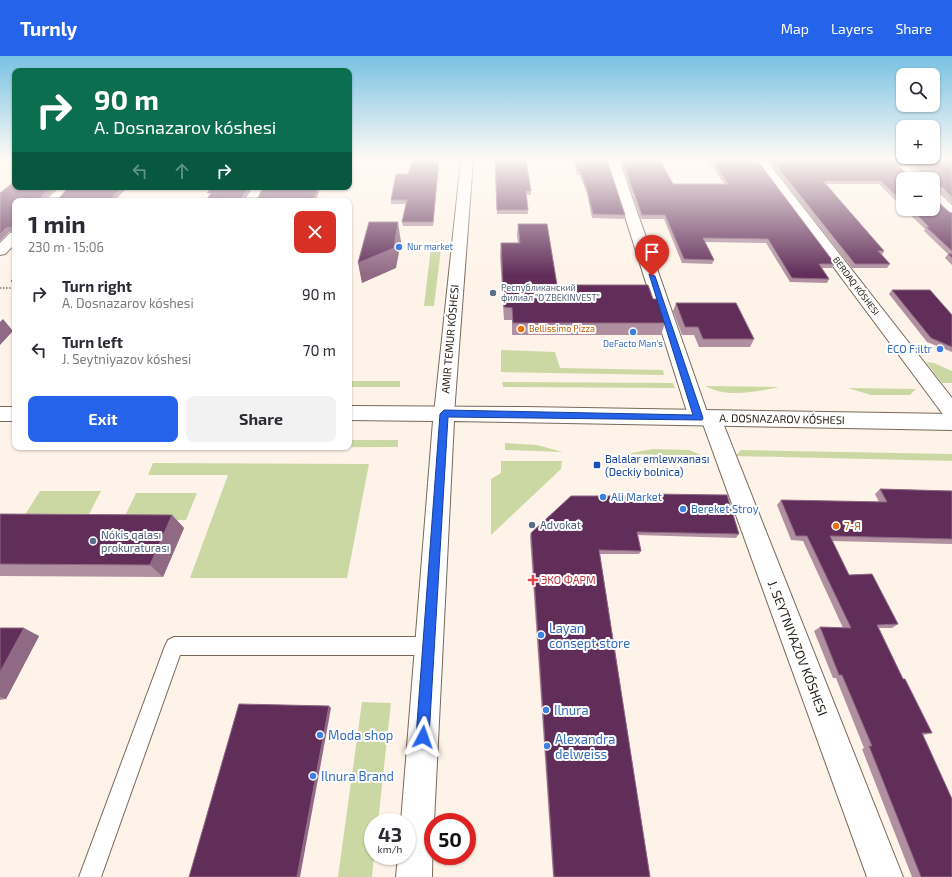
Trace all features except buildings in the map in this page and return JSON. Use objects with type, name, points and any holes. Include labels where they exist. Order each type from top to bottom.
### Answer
[{"type":"street","name":"AMIR TEMUR KÓSHESI","points":[[414,877],[444,414],[464,198]]},
{"type":"street","name":"J. SEYTNIYAZOV KÓSHESI","points":[[628,198],[705,418],[884,877]]},
{"type":"street","name":"BERDAQ KÓSHESI","points":[[789,198],[952,412]]},
{"type":"street","points":[[940,201],[952,212]]},
{"type":"street","points":[[0,251],[12,239]]},
{"type":"street","name":"A. DOSNAZAROV KÓSHESI","points":[[352,413],[952,422]]},
{"type":"street","points":[[0,414],[12,414]]},
{"type":"lane","points":[[90,877],[174,646],[429,646]]},
{"type":"path","points":[[0,288],[12,288]]},
{"type":"green space","points":[[431,247],[441,249],[434,306],[424,306]]},
{"type":"green space","points":[[501,350],[555,352],[560,368],[663,370],[664,375],[501,372]]},
{"type":"green space","points":[[926,362],[934,363],[952,371],[952,383],[942,383]]},
{"type":"green space","points":[[352,381],[400,381],[400,387],[352,387]]},
{"type":"green space","points":[[502,382],[673,383],[675,388],[503,387]]},
{"type":"green space","points":[[705,386],[779,387],[761,391],[732,393],[714,390]]},
{"type":"green space","points":[[848,388],[916,389],[910,395],[871,395]]},
{"type":"green space","points":[[352,440],[398,440],[398,447],[352,447]]},
{"type":"green space","points":[[505,443],[537,445],[563,452],[505,450]]},
{"type":"green space","points":[[653,449],[689,450],[703,456],[626,454]]},
{"type":"green space","points":[[741,450],[952,454],[952,461],[735,456]]},
{"type":"green space","points":[[501,461],[562,461],[561,469],[491,535],[491,479],[501,473]]},
{"type":"green space","points":[[153,463],[369,464],[347,578],[190,578],[228,475],[148,475]]},
{"type":"green space","points":[[40,491],[101,491],[87,518],[23,518]]},
{"type":"green space","points":[[136,493],[197,493],[186,520],[123,520]]},
{"type":"green space","points":[[362,702],[391,703],[379,813],[364,813],[364,865],[373,865],[372,877],[338,877]]},
{"type":"place","name":"Nur market","points":[[399,247]]},
{"type":"place","name":"Республиканский филиал \"O'ZBEKINVEST\"","points":[[493,293]]},
{"type":"place","name":"Bellissimo Pizza","points":[[521,329]]},
{"type":"place","name":"DeFacto Man's","points":[[633,332]]},
{"type":"place","name":"ECO F:iltr","points":[[940,349]]},
{"type":"place","name":"Balalar emlewxanası (Deckiy bolnica)","points":[[597,465]]},
{"type":"place","name":"Ali Market","points":[[603,497]]},
{"type":"place","name":"Bereket Stroy","points":[[683,509]]},
{"type":"place","name":"Advokat","points":[[532,525]]},
{"type":"place","name":"7-Я","points":[[836,526]]},
{"type":"place","name":"Nókis qalası prokuraturası","points":[[93,541]]},
{"type":"place","name":"ЭКО ФАРМ","points":[[533,580]]},
{"type":"place","name":"Layan consept store","points":[[541,635]]},
{"type":"place","name":"Ilnura","points":[[546,710]]},
{"type":"place","name":"Moda shop","points":[[320,735]]},
{"type":"place","name":"Alexandra delweiss","points":[[547,746]]},
{"type":"place","name":"Ilnura Brand","points":[[313,776]]},
{"type":"route","points":[[423,737],[444,414],[524,414],[699,418],[652,276]]}]
